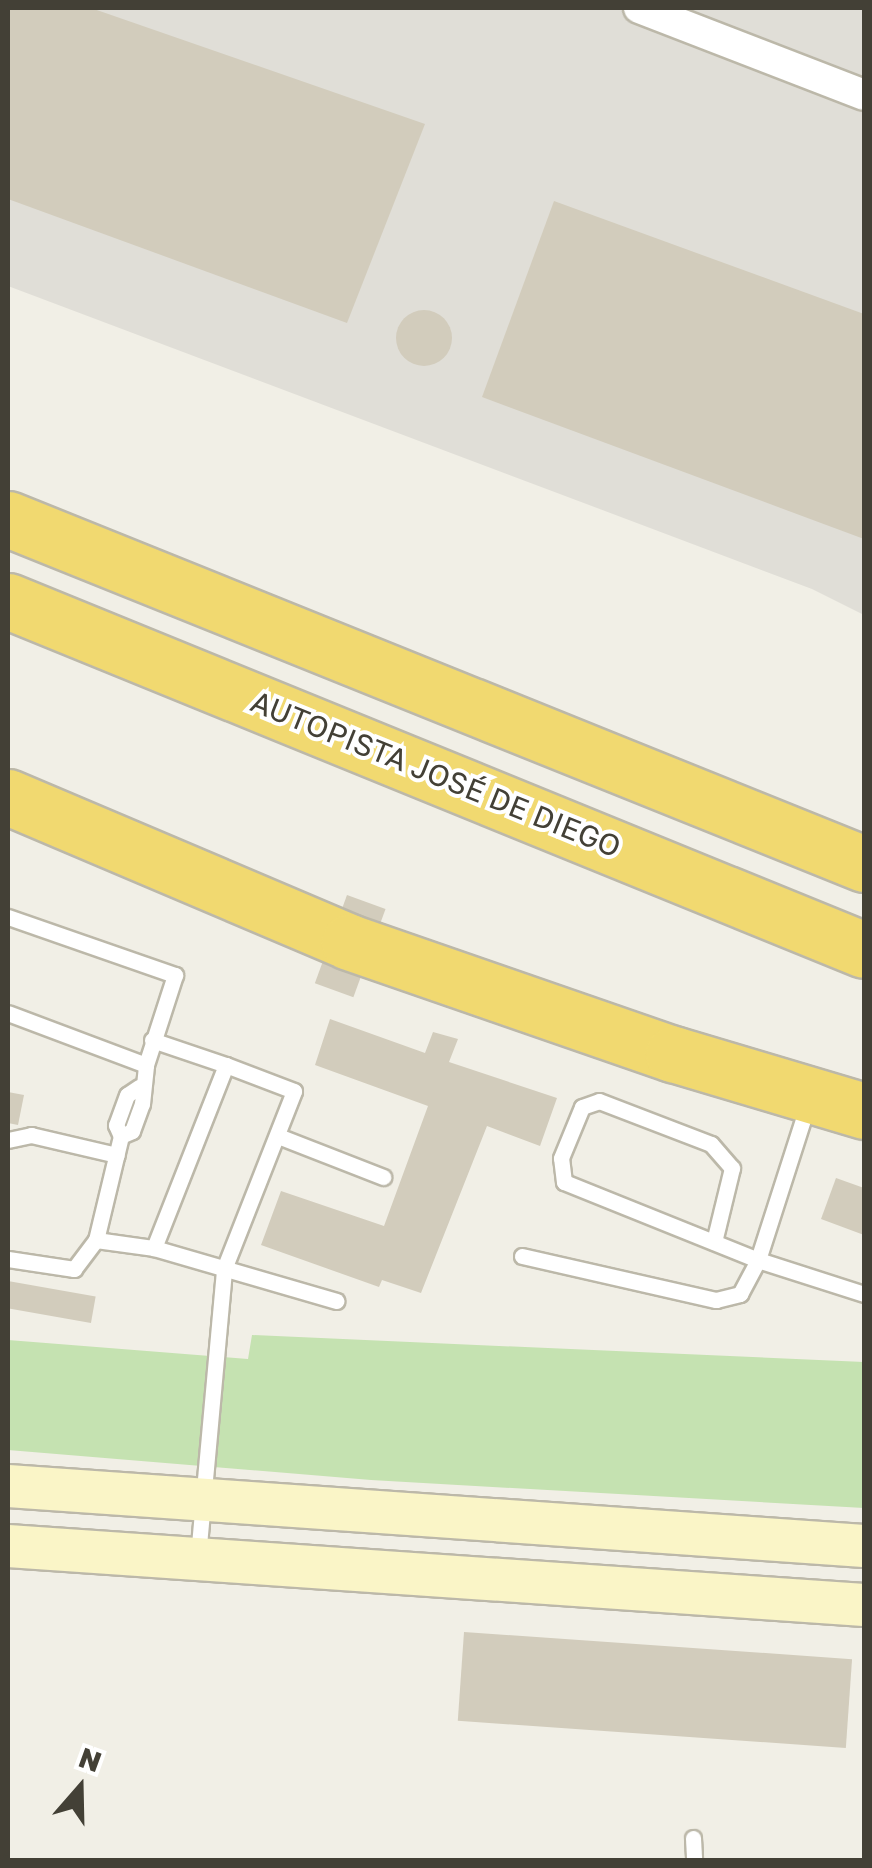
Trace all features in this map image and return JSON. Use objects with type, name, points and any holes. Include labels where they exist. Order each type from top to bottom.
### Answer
[{"type":"highway","points":[[8,519],[864,864]]},
{"type":"highway","name":"AUTOPISTA JOSÉ DE DIEGO","points":[[8,600],[864,950]]},
{"type":"highway","points":[[8,797],[349,942],[864,1111]]},
{"type":"street","points":[[640,8],[864,94]]},
{"type":"street","points":[[8,1486],[864,1546]]},
{"type":"street","points":[[8,1546],[864,1605]]},
{"type":"lane","points":[[8,917],[176,975],[139,1088],[127,1095],[116,1126],[122,1136],[96,1240],[74,1269],[8,1259]]},
{"type":"lane","points":[[8,1013],[146,1065]]},
{"type":"lane","points":[[152,1040],[294,1091],[224,1269],[200,1498],[198,1560]]},
{"type":"lane","points":[[154,1248],[226,1065]]},
{"type":"lane","points":[[522,1256],[716,1300],[740,1294],[758,1260],[811,1096]]},
{"type":"lane","points":[[714,1242],[732,1168],[711,1144],[599,1100],[582,1107],[561,1158],[564,1182],[594,1199],[758,1260],[864,1294]]},
{"type":"lane","points":[[8,1140],[31,1135],[117,1155]]},
{"type":"lane","points":[[278,1136],[383,1177]]},
{"type":"lane","points":[[96,1240],[154,1248],[336,1301]]},
{"type":"lane","points":[[694,1838],[694,1860]]},
{"type":"shaded area","points":[[8,8],[864,8],[864,615],[812,589],[8,286]]},
{"type":"green space","points":[[252,1335],[864,1362],[864,1508],[371,1480],[8,1450],[8,1340],[248,1359]]},
{"type":"building","points":[[8,8],[91,8],[425,124],[347,323],[8,199]]},
{"type":"building","points":[[554,201],[864,314],[864,539],[482,397]]},
{"type":"building","points":[[424,310],[444,318],[452,338],[444,358],[424,366],[404,358],[396,338],[404,318]]},
{"type":"building","points":[[347,895],[386,909],[353,997],[315,983]]},
{"type":"building","points":[[330,1019],[425,1053],[433,1032],[458,1039],[449,1062],[557,1098],[540,1146],[487,1126],[421,1293],[382,1280],[379,1287],[261,1245],[281,1191],[384,1226],[428,1106],[315,1065]]},
{"type":"building","points":[[8,1092],[24,1095],[18,1125],[8,1123]]},
{"type":"building","points":[[836,1178],[864,1188],[864,1235],[821,1219]]},
{"type":"building","points":[[8,1281],[96,1296],[91,1323],[8,1308]]},
{"type":"building","points":[[464,1632],[852,1659],[846,1748],[458,1721]]}]
